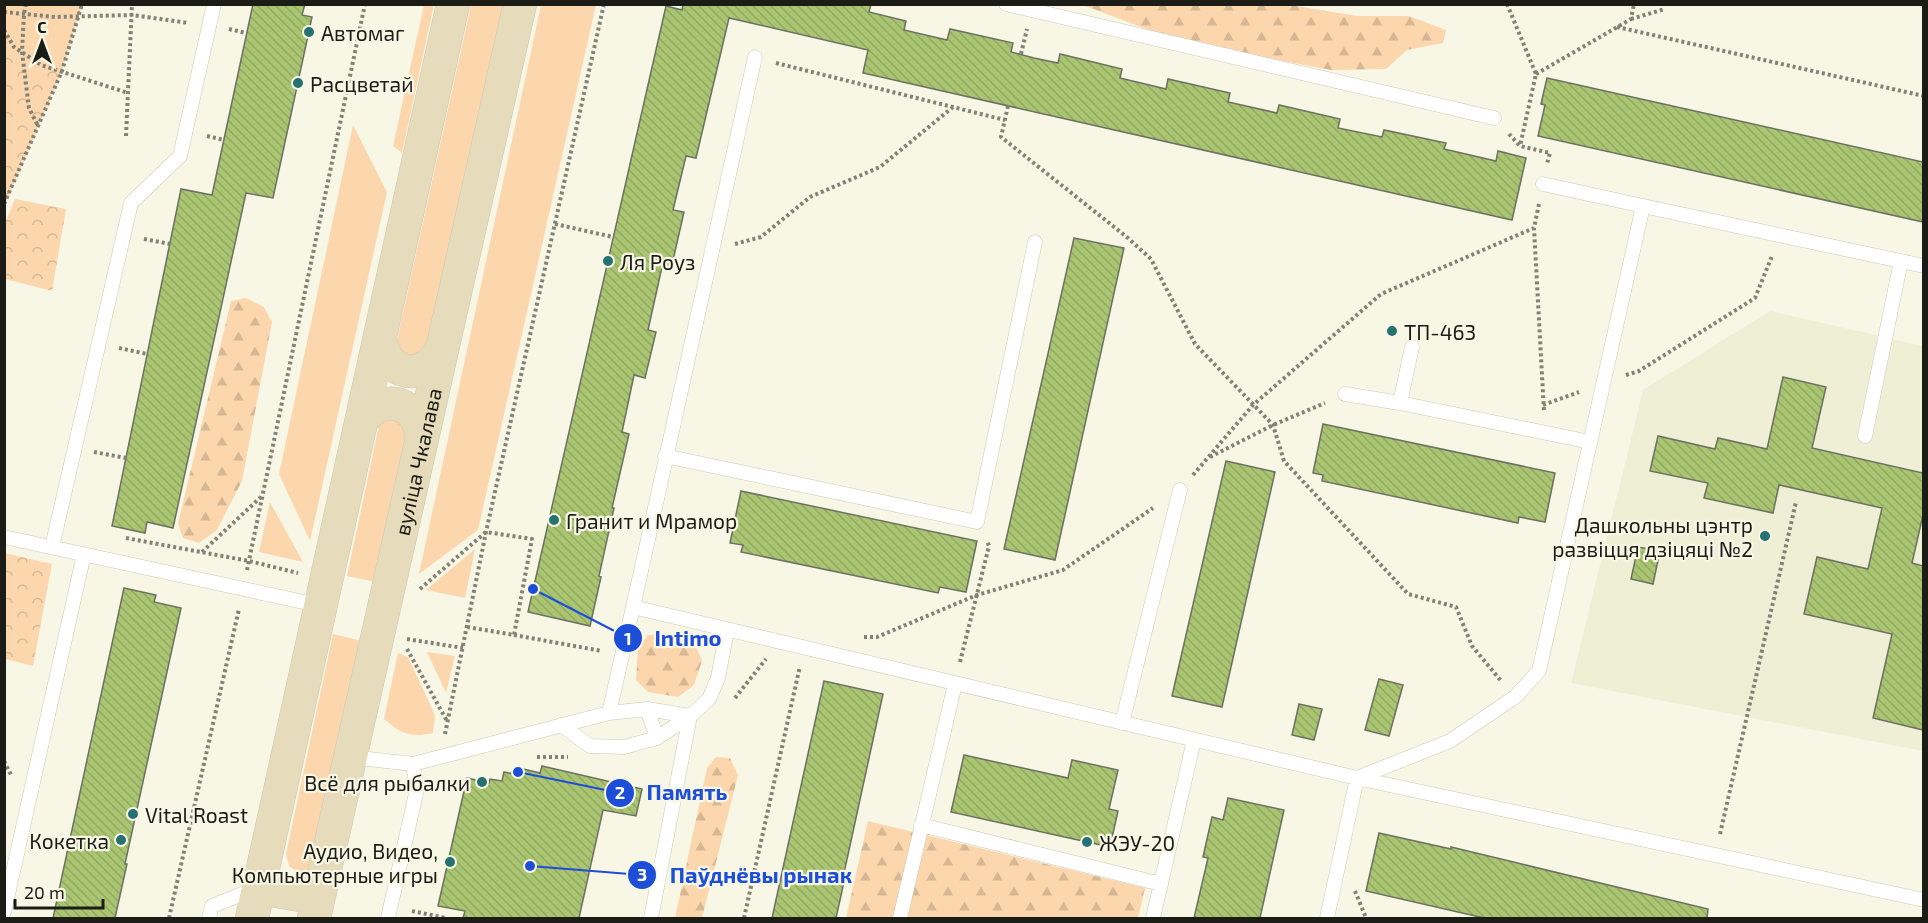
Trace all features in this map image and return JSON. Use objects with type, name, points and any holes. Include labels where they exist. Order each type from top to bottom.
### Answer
[{"type":"main road","points":[[316,908],[256,903],[453,4]]},
{"type":"main road","name":"вуліца Чкалава","points":[[316,908],[520,4]]},
{"type":"main road","points":[[380,338],[381,348],[386,358],[394,366],[405,371],[416,371],[427,367],[436,360],[441,350]]},
{"type":"main road","points":[[362,420],[367,413],[383,404],[400,405],[409,409],[416,417],[422,436]]},
{"type":"lane","points":[[52,547],[131,203],[180,156],[214,4]]},
{"type":"lane","points":[[1006,4],[1494,118]]},
{"type":"lane","points":[[609,713],[755,57]]},
{"type":"lane","points":[[1543,184],[1923,266]]},
{"type":"lane","points":[[1357,778],[1450,741],[1515,697],[1539,671],[1643,206]]},
{"type":"lane","points":[[665,456],[977,522],[1035,242]]},
{"type":"lane","points":[[1865,436],[1901,261]]},
{"type":"lane","points":[[1400,403],[1412,347]]},
{"type":"lane","points":[[1346,394],[1590,442]]},
{"type":"lane","points":[[1122,723],[1180,490]]},
{"type":"lane","points":[[4,537],[322,606]]},
{"type":"lane","points":[[4,912],[84,554]]},
{"type":"lane","points":[[633,608],[1357,778],[1923,900]]},
{"type":"lane","points":[[561,725],[590,746],[624,747],[657,738],[690,716],[710,699],[718,678],[727,630]]},
{"type":"lane","points":[[900,918],[955,684]]},
{"type":"lane","points":[[351,757],[413,764],[609,713],[646,710],[690,716]]},
{"type":"lane","points":[[646,710],[657,738]]},
{"type":"lane","points":[[651,918],[690,716]]},
{"type":"lane","points":[[1153,918],[1194,740]]},
{"type":"lane","points":[[388,918],[417,789],[413,764]]},
{"type":"lane","points":[[1327,918],[1357,778]]},
{"type":"lane","points":[[921,825],[1161,884]]},
{"type":"lane","points":[[209,918],[212,906],[256,903]]},
{"type":"path","points":[[26,4],[22,52],[29,108],[38,126]]},
{"type":"path","points":[[4,204],[62,71],[82,4]]},
{"type":"path","points":[[126,136],[132,4]]},
{"type":"path","points":[[169,918],[244,588],[365,4]]},
{"type":"path","points":[[440,757],[486,532],[604,4]]},
{"type":"path","points":[[1507,4],[1536,74],[1520,146]]},
{"type":"path","points":[[1631,19],[1634,4]]},
{"type":"path","points":[[1536,74],[1631,19],[1665,9]]},
{"type":"path","points":[[4,12],[55,17],[132,15],[210,25]]},
{"type":"path","points":[[1617,27],[1923,96]]},
{"type":"path","points":[[4,30],[14,47],[41,65],[128,93]]},
{"type":"path","points":[[755,57],[1005,120]]},
{"type":"path","points":[[1008,106],[1001,136],[1151,259],[1195,344],[1273,425],[1284,461],[1408,594],[1456,608],[1472,646],[1515,697]]},
{"type":"path","points":[[711,251],[761,237],[810,197],[880,167],[953,107]]},
{"type":"path","points":[[1494,118],[1520,146],[1550,153],[1543,184]]},
{"type":"path","points":[[555,224],[613,237]]},
{"type":"path","points":[[1180,490],[1253,405],[1381,294],[1534,228],[1545,432]]},
{"type":"path","points":[[1543,405],[1639,371],[1755,298],[1781,235]]},
{"type":"path","points":[[99,343],[147,354]]},
{"type":"path","points":[[1207,459],[1273,425],[1346,394]]},
{"type":"path","points":[[75,447],[126,458]]},
{"type":"path","points":[[202,553],[263,495]]},
{"type":"path","points":[[1716,855],[1796,502]]},
{"type":"path","points":[[955,684],[989,546],[977,522]]},
{"type":"path","points":[[413,595],[486,532],[532,539],[514,635]]},
{"type":"path","points":[[124,538],[249,561],[300,573]]},
{"type":"path","points":[[467,627],[622,655]]},
{"type":"path","points":[[447,722],[400,638],[463,648]]},
{"type":"path","points":[[744,918],[804,648]]},
{"type":"path","points":[[407,918],[409,910],[446,918]]},
{"type":"shaded area","name":"Дашкольны цэнтр развіцця дзіцяці №2","points":[[1770,311],[1923,346],[1923,751],[1571,683],[1643,390]]},
{"type":"green space","points":[[4,5],[82,5],[62,71],[41,65],[14,47],[5,45]]},
{"type":"green space","points":[[424,5],[434,5],[402,153],[393,146]]},
{"type":"green space","points":[[471,5],[505,5],[432,348],[405,359],[396,344]]},
{"type":"green space","points":[[541,5],[596,5],[478,530],[419,574]]},
{"type":"green space","points":[[1083,5],[1290,5],[1357,16],[1409,16],[1446,30],[1443,43],[1407,50],[1386,69],[1331,70],[1178,41]]},
{"type":"green space","points":[[5,45],[14,47],[41,65],[62,71],[5,204]]},
{"type":"green space","points":[[353,125],[387,192],[310,541],[279,474]]},
{"type":"green space","points":[[15,199],[66,209],[52,291],[5,279],[5,223]]},
{"type":"green space","points":[[246,298],[264,307],[272,322],[242,481],[217,530],[199,543],[183,538],[178,524],[231,301]]},
{"type":"green space","points":[[389,413],[414,429],[380,583],[347,576],[380,420]]},
{"type":"green space","points":[[270,502],[303,562],[259,552]]},
{"type":"green space","points":[[475,549],[465,598],[426,590]]},
{"type":"green space","points":[[4,553],[52,564],[33,666],[5,659]]},
{"type":"green space","points":[[333,634],[366,642],[309,870],[298,872],[289,866],[286,854]]},
{"type":"green space","points":[[667,634],[696,647],[702,661],[694,685],[678,697],[648,692],[636,680],[638,648],[648,635]]},
{"type":"green space","points":[[427,652],[455,656],[446,693]]},
{"type":"green space","points":[[398,653],[408,657],[435,715],[433,733],[407,734],[384,719]]},
{"type":"green space","points":[[716,757],[730,758],[738,775],[702,918],[675,918],[707,768]]},
{"type":"green space","points":[[868,821],[1145,888],[1138,918],[846,918]]},
{"type":"building","points":[[253,4],[305,4],[302,15],[312,17],[273,198],[246,193],[173,528],[147,522],[145,533],[112,526],[181,189],[212,195]]},
{"type":"building","points":[[683,4],[871,4],[869,12],[906,21],[904,30],[947,40],[950,29],[1013,43],[1011,52],[1034,58],[1058,63],[1060,54],[1122,69],[1120,78],[1166,89],[1168,79],[1230,93],[1228,102],[1277,113],[1279,105],[1340,119],[1338,128],[1382,137],[1384,130],[1446,143],[1444,149],[1496,161],[1498,151],[1526,158],[1512,220],[863,73],[868,50],[729,18],[696,158],[686,156],[673,210],[684,212],[671,269],[662,267],[648,330],[656,332],[645,378],[634,375],[622,432],[629,434],[612,508],[614,508],[590,626],[528,612],[666,6],[682,10]]},
{"type":"building","points":[[1547,78],[1923,162],[1923,222],[1538,136],[1545,105],[1541,104]]},
{"type":"building","points":[[1074,238],[1124,248],[1055,560],[1004,549]]},
{"type":"building","points":[[1783,377],[1826,387],[1812,448],[1923,473],[1923,515],[1912,563],[1923,566],[1923,730],[1873,718],[1892,634],[1804,614],[1817,557],[1868,569],[1882,508],[1779,485],[1773,513],[1704,498],[1708,483],[1650,471],[1658,436],[1715,449],[1718,438],[1767,449]]},
{"type":"building","points":[[1323,424],[1555,473],[1545,522],[1519,517],[1518,523],[1322,481],[1323,475],[1313,473]]},
{"type":"building","points":[[1226,461],[1275,472],[1222,707],[1172,696]]},
{"type":"building","points":[[741,491],[977,541],[966,592],[940,587],[938,593],[741,552],[743,545],[730,543]]},
{"type":"building","points":[[1638,547],[1660,551],[1653,584],[1631,579]]},
{"type":"building","points":[[124,588],[156,595],[154,602],[181,608],[125,864],[127,864],[115,918],[53,918]]},
{"type":"building","points":[[1379,679],[1403,685],[1389,736],[1365,730]]},
{"type":"building","points":[[824,681],[883,694],[844,873],[846,873],[836,918],[772,918]]},
{"type":"building","points":[[1299,704],[1322,709],[1314,740],[1292,735]]},
{"type":"building","points":[[964,755],[1068,778],[1072,760],[1118,770],[1109,809],[1118,811],[1110,847],[951,812]]},
{"type":"building","points":[[542,766],[642,789],[636,816],[603,810],[579,918],[463,918],[465,911],[438,906],[467,778],[489,783],[490,779],[502,781],[504,772],[518,775],[519,768],[540,773]]},
{"type":"building","points":[[1228,798],[1284,810],[1260,918],[1194,918],[1208,858],[1203,857],[1212,817],[1223,820]]},
{"type":"building","points":[[1379,833],[1451,849],[1451,847],[1708,909],[1707,918],[1484,918],[1366,891]]},
{"type":"place","name":"Автомаг","points":[[309,32]]},
{"type":"place","name":"Расцветай","points":[[298,83]]},
{"type":"place","name":"Ля Роуз","points":[[608,261]]},
{"type":"place","name":"ТП-463","points":[[1392,331]]},
{"type":"place","name":"Гранит и Мрамор","points":[[554,520]]},
{"type":"place","name":"Дашкольны цэнтр развіцця дзіцяці №2","points":[[1765,536]]},
{"type":"place","name":"Intimo","points":[[533,589]]},
{"type":"place","name":"Память","points":[[518,772]]},
{"type":"place","name":"Всё для рыбалки","points":[[482,782]]},
{"type":"place","name":"Vital Roast","points":[[133,814]]},
{"type":"place","name":"Кокетка","points":[[121,840]]},
{"type":"place","name":"ЖЭУ-20","points":[[1087,842]]},
{"type":"place","name":"Аудио, Видео, Компьютерные игры","points":[[450,862]]},
{"type":"place","name":"Паўднёвы рынак","points":[[530,866]]}]
